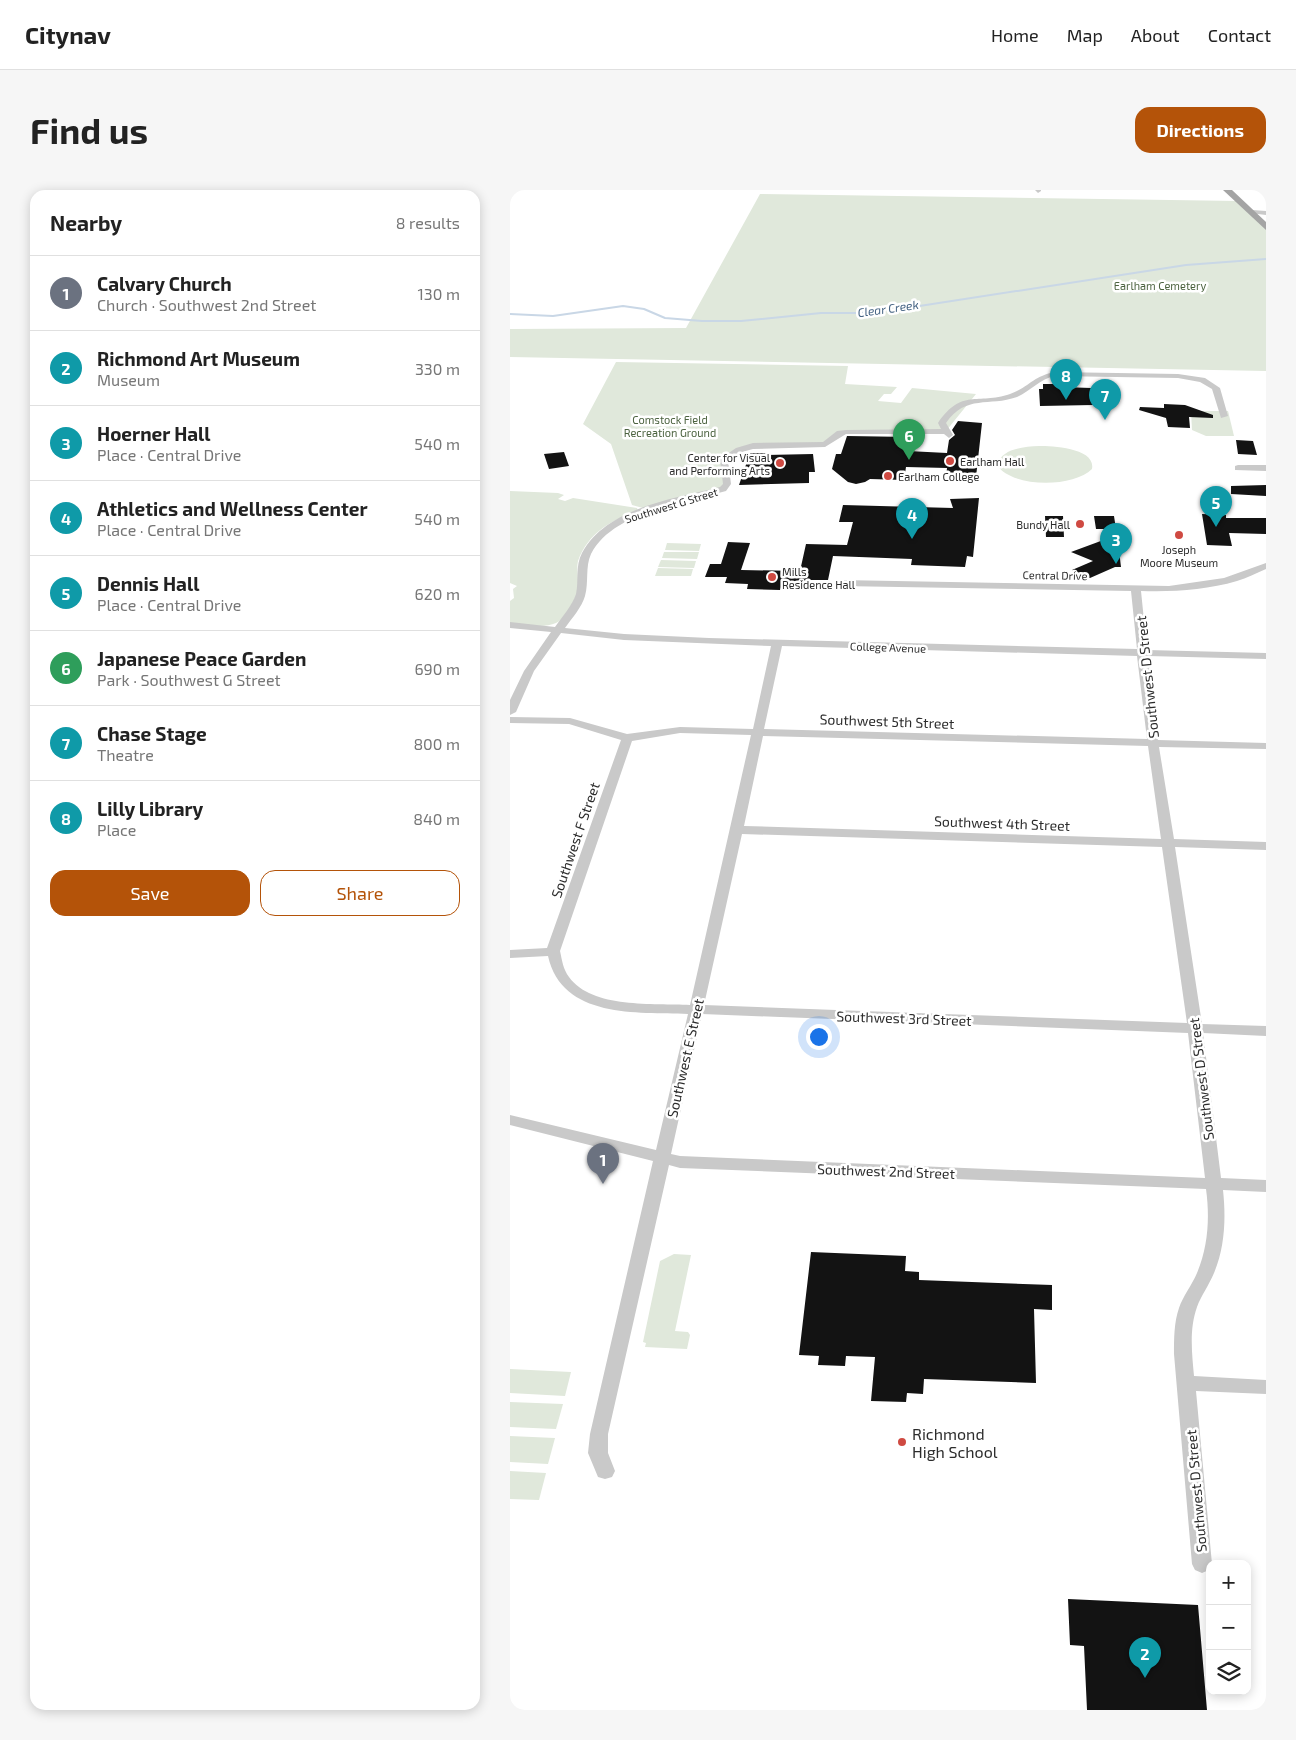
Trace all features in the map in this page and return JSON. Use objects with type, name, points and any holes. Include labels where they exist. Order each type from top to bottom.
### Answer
[{"type":"main road","points":[[1228,190],[1266,227]]},
{"type":"street","points":[[1252,212],[1266,213]]},
{"type":"street","name":"Southwest G Street","points":[[510,712],[529,671],[560,630],[582,593],[582,564],[592,544],[606,529],[634,514],[723,489],[727,484],[724,459],[739,450],[753,446],[825,444],[833,437],[846,432],[947,433],[942,423],[947,414],[961,403],[971,400],[1012,396],[1039,378],[1055,374],[1178,376],[1202,380],[1216,388],[1224,416]]},
{"type":"street","points":[[1238,468],[1266,468]]},
{"type":"street","name":"Central Drive","points":[[840,583],[1136,589],[1190,587],[1244,575],[1266,566]]},
{"type":"street","name":"Southwest D Street","points":[[1136,589],[1154,743],[1195,1028],[1218,1221],[1206,1272],[1188,1308],[1183,1335],[1202,1564]]},
{"type":"street","name":"College Avenue","points":[[510,626],[624,637],[1266,656]]},
{"type":"street","name":"Southwest E Street","points":[[605,1471],[598,1453],[599,1434],[737,830],[777,643]]},
{"type":"street","name":"Southwest 5th Street","points":[[510,720],[570,721],[626,738],[680,730],[1266,746]]},
{"type":"street","name":"Southwest F Street","points":[[553,951],[626,738]]},
{"type":"street","name":"Southwest 4th Street","points":[[737,830],[1266,846]]},
{"type":"street","points":[[510,954],[540,954],[553,951]]},
{"type":"street","name":"Southwest 3rd Street","points":[[553,951],[558,971],[572,989],[590,998],[620,1007],[1266,1031]]},
{"type":"street","name":"Southwest 2nd Street","points":[[510,1120],[680,1162],[1266,1186]]},
{"type":"street","points":[[1187,1383],[1266,1387]]},
{"type":"green space","name":"Earlham Cemetery","points":[[760,194],[1239,201],[1266,227],[1266,371],[510,357],[510,329],[686,328]]},
{"type":"green space","name":"Comstock Field Recreation Ground","points":[[616,362],[848,366],[845,384],[897,387],[891,394],[884,394],[878,401],[901,403],[912,388],[976,394],[946,431],[846,432],[825,444],[753,446],[724,459],[723,489],[650,510],[632,505],[611,444],[583,424]]},
{"type":"green space","points":[[1191,411],[1228,411],[1234,436],[1206,436],[1192,430]]},
{"type":"green space","points":[[1039,446],[1081,452],[1091,462],[1092,469],[1071,480],[1043,483],[1016,478],[1005,473],[997,465],[1003,455],[1008,452],[1020,448]]},
{"type":"green space","points":[[510,491],[558,493],[564,495],[558,499],[565,501],[573,498],[637,508],[638,511],[610,523],[594,535],[582,551],[578,561],[578,588],[573,603],[560,621],[551,625],[539,626],[510,623],[510,601],[514,598],[513,589],[517,586],[510,583]]},
{"type":"green space","points":[[667,543],[701,544],[699,551],[665,550]]},
{"type":"green space","points":[[664,552],[699,552],[697,559],[662,558]]},
{"type":"green space","points":[[661,560],[696,561],[694,568],[658,567]]},
{"type":"green space","points":[[658,568],[693,569],[691,576],[655,576]]},
{"type":"green space","points":[[674,1254],[691,1255],[675,1331],[688,1332],[690,1335],[687,1349],[645,1347],[646,1343],[643,1342],[660,1261]]},
{"type":"green space","points":[[510,1369],[571,1372],[565,1396],[510,1393]]},
{"type":"green space","points":[[510,1402],[563,1404],[556,1429],[510,1427]]},
{"type":"green space","points":[[510,1436],[555,1438],[548,1464],[510,1462]]},
{"type":"green space","points":[[510,1471],[546,1473],[539,1500],[510,1499]]},
{"type":"building","points":[[1043,384],[1062,384],[1063,387],[1091,388],[1093,405],[1040,406],[1039,389],[1043,389]]},
{"type":"building","points":[[1164,404],[1185,405],[1213,415],[1213,418],[1189,417],[1190,428],[1168,427],[1166,418],[1139,410],[1140,407],[1164,408]]},
{"type":"building","name":"Earlham Hall","points":[[958,421],[982,423],[976,477],[946,476],[947,468],[906,467],[904,480],[870,479],[856,484],[848,482],[832,469],[836,454],[841,454],[847,436],[911,437],[908,451],[947,453],[949,440],[955,435],[952,430]]},
{"type":"building","points":[[1236,440],[1253,441],[1257,455],[1238,454]]},
{"type":"building","points":[[564,452],[569,466],[549,469],[544,454]]},
{"type":"building","name":"Center for Visual and Performing Arts","points":[[750,453],[766,453],[766,455],[813,454],[815,472],[809,472],[809,483],[739,485]]},
{"type":"building","points":[[1266,485],[1266,496],[1231,494],[1231,486]]},
{"type":"building","points":[[979,498],[973,557],[967,556],[965,567],[911,565],[912,559],[833,556],[828,580],[807,580],[806,585],[782,584],[780,590],[747,589],[748,584],[725,583],[727,577],[705,577],[710,564],[721,564],[728,542],[750,543],[741,570],[800,571],[806,544],[847,545],[853,522],[839,522],[843,505],[953,508],[950,499]]},
{"type":"building","points":[[1202,514],[1226,515],[1226,518],[1266,518],[1266,534],[1229,533],[1232,546],[1207,545]]},
{"type":"building","points":[[1045,516],[1063,516],[1064,537],[1046,537]]},
{"type":"building","points":[[1094,516],[1114,516],[1116,529],[1096,529]]},
{"type":"building","points":[[1117,535],[1121,567],[1115,567],[1090,578],[1072,570],[1093,561],[1071,552]]},
{"type":"building","points":[[811,1252],[906,1256],[905,1271],[919,1272],[919,1280],[1052,1285],[1052,1310],[1034,1309],[1036,1383],[924,1379],[923,1394],[907,1393],[906,1402],[871,1401],[875,1357],[846,1356],[845,1366],[818,1365],[819,1356],[799,1355]]},
{"type":"building","points":[[1068,1599],[1198,1605],[1207,1710],[1087,1710],[1084,1646],[1070,1645]]},
{"type":"waterway","name":"Clear Creek","points":[[510,314],[553,316],[623,306],[644,309],[665,318],[702,321],[741,321],[821,313],[859,313],[913,307],[1186,265],[1266,259]]},
{"type":"place","name":"Lilly Library","points":[[1066,400]]},
{"type":"place","name":"Chase Stage","points":[[1105,420]]},
{"type":"place","name":"Japanese Peace Garden","points":[[909,460]]},
{"type":"place","name":"Earlham Hall","points":[[950,461]]},
{"type":"place","name":"Center for Visual and Performing Arts","points":[[780,463]]},
{"type":"place","name":"Earlham College","points":[[888,476]]},
{"type":"place","name":"Bundy Hall","points":[[1080,524]]},
{"type":"place","name":"Dennis Hall","points":[[1216,527]]},
{"type":"place","name":"Joseph Moore Museum","points":[[1179,535]]},
{"type":"place","name":"Athletics and Wellness Center","points":[[912,539]]},
{"type":"place","name":"Hoerner Hall","points":[[1116,564]]},
{"type":"place","name":"Mills Residence Hall","points":[[772,577]]},
{"type":"place","name":"Calvary Church","points":[[603,1184]]},
{"type":"place","name":"Richmond High School","points":[[902,1442]]},
{"type":"place","name":"Richmond Art Museum","points":[[1145,1678]]}]
